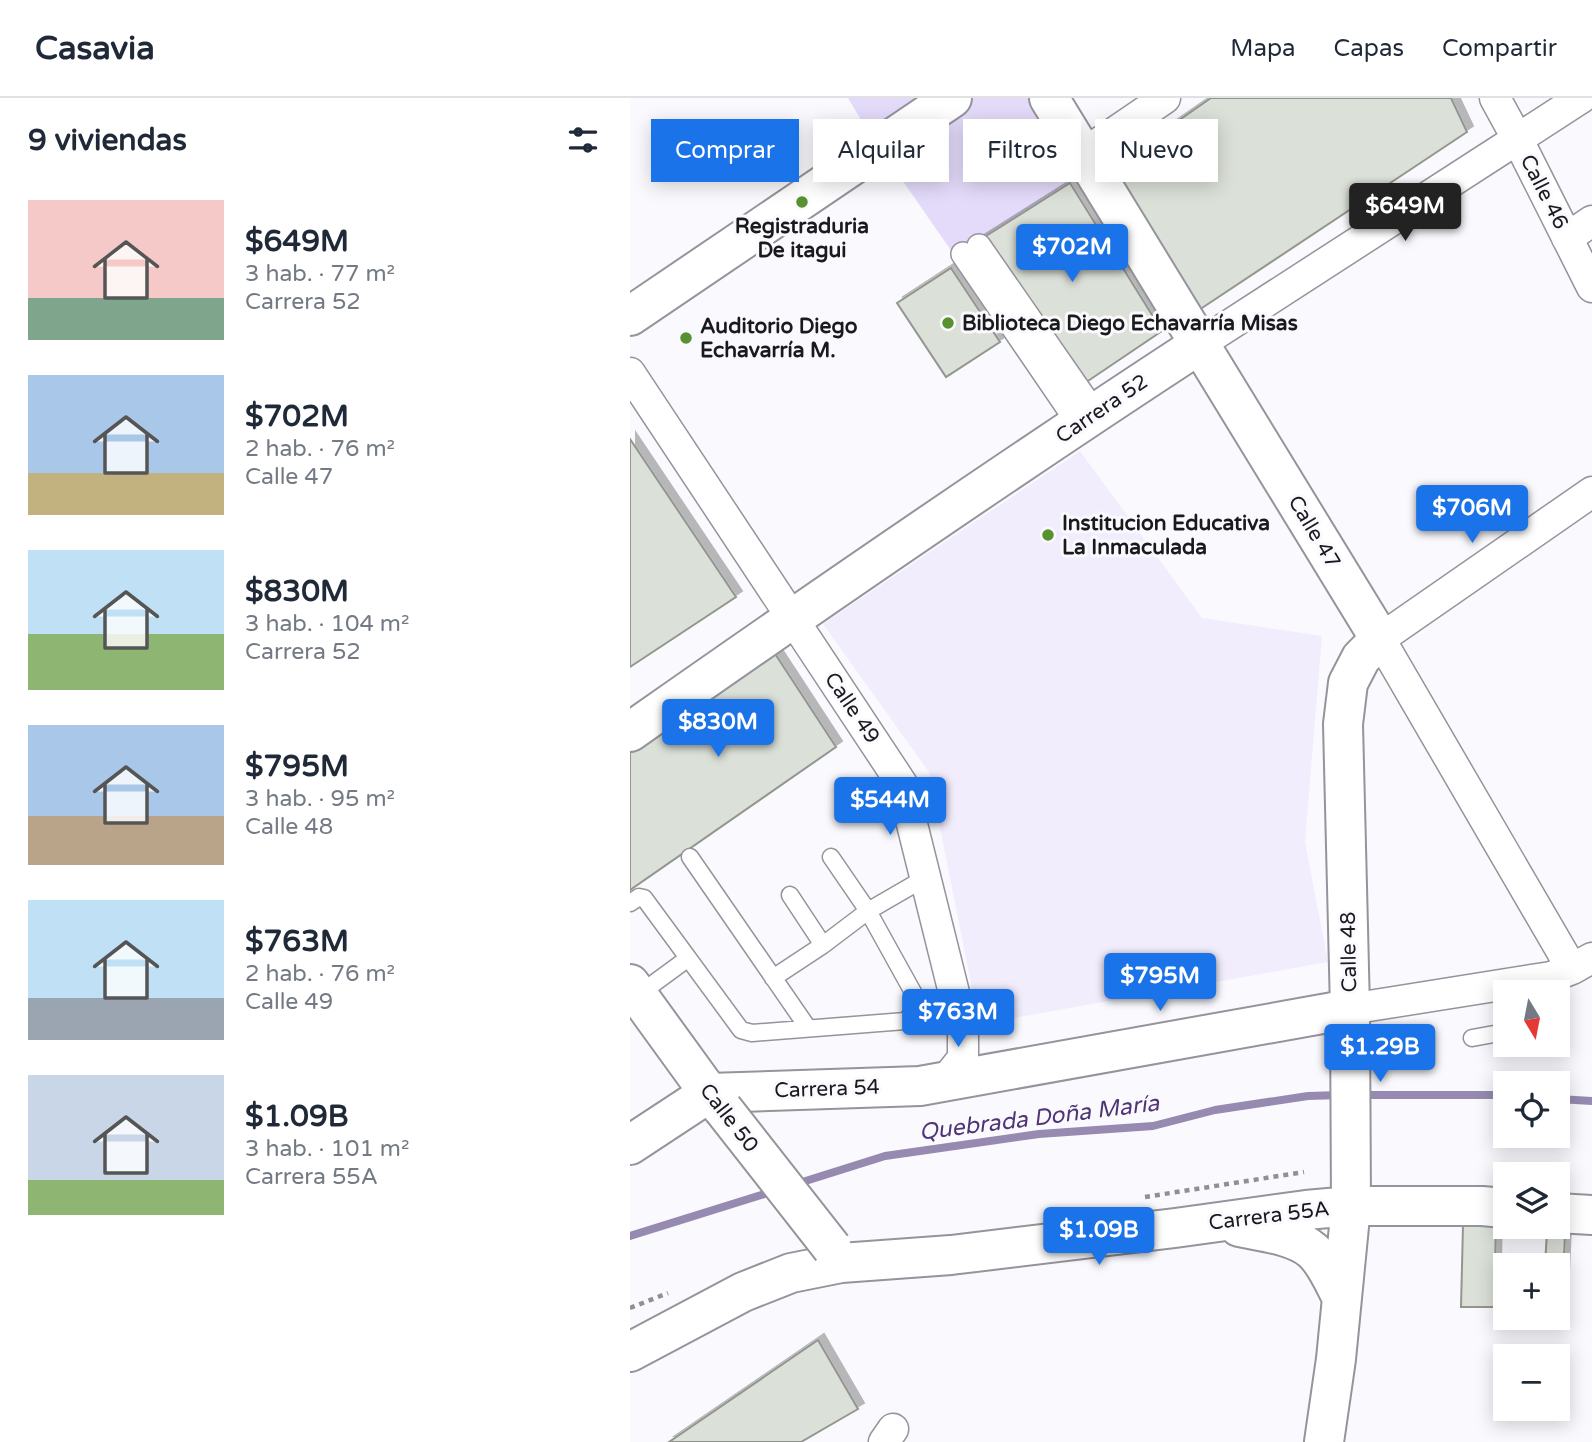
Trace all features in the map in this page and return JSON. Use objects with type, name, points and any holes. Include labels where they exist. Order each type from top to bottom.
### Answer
[{"type":"street","points":[[630,316],[952,98]]},
{"type":"street","name":"Calle 47","points":[[1049,98],[1380,639],[1566,979]]},
{"type":"street","points":[[1083,154],[1165,98]]},
{"type":"street","name":"Calle 46","points":[[1495,98],[1592,287]]},
{"type":"street","name":"Carrera 52","points":[[630,732],[791,618],[1087,418],[1581,98]]},
{"type":"street","points":[[1567,238],[1592,222]]},
{"type":"street","points":[[971,250],[1087,418]]},
{"type":"street","name":"Calle 49","points":[[630,373],[902,784],[963,1029],[963,1058],[945,1081]]},
{"type":"street","points":[[1380,639],[1592,492]]},
{"type":"street","name":"Calle 48","points":[[1324,1442],[1336,1359],[1351,1206],[1343,724],[1348,683],[1361,658],[1380,639]]},
{"type":"street","points":[[1350,1025],[1566,979]]},
{"type":"street","name":"Calle 50","points":[[634,990],[836,1256]]},
{"type":"street","name":"Carrera 54","points":[[716,1101],[920,1086],[1350,1025]]},
{"type":"street","points":[[630,1145],[716,1101]]},
{"type":"street","name":"Carrera 55A","points":[[630,1352],[743,1292],[836,1256],[951,1255],[1351,1206],[1493,1207]]},
{"type":"street","points":[[1570,1214],[1592,1215]]},
{"type":"street","points":[[1215,1222],[1289,1238],[1312,1250],[1330,1274],[1342,1298]]},
{"type":"lane","points":[[690,857],[808,1028]]},
{"type":"lane","points":[[637,900],[687,958],[741,1030],[752,1033],[905,1021],[912,1015],[914,993],[868,911],[831,857]]},
{"type":"lane","points":[[773,978],[868,911],[925,878]]},
{"type":"lane","points":[[790,895],[823,945]]},
{"type":"lane","points":[[634,990],[687,958]]},
{"type":"lane","points":[[1472,1038],[1493,1034]]},
{"type":"shaded area","points":[[848,98],[1034,98],[1047,119],[963,119],[963,182],[1071,182],[978,242],[1070,422],[904,182],[949,182],[949,119],[860,119]]},
{"type":"shaded area","points":[[1080,451],[1202,618],[1322,636],[1305,842],[1328,962],[979,1024],[929,772],[823,624]]},
{"type":"building","points":[[1211,98],[1451,98],[1467,132],[1199,310],[1109,182],[1218,182],[1218,119],[1181,119]]},
{"type":"building","points":[[1070,183],[1162,331],[1082,385],[978,241]]},
{"type":"building","name":"Biblioteca Diego Echavarría Misas","points":[[951,268],[1000,342],[946,377],[897,303]]},
{"type":"building","points":[[630,439],[736,597],[630,667]]},
{"type":"building","points":[[768,643],[836,747],[630,890],[630,743]]},
{"type":"building","points":[[1463,1225],[1493,1225],[1493,1239],[1496,1239],[1495,1253],[1493,1253],[1493,1307],[1461,1307]]},
{"type":"building","points":[[1547,1239],[1565,1239],[1564,1253],[1546,1253]]},
{"type":"building","points":[[818,1340],[858,1409],[801,1442],[669,1442]]},
{"type":"waterway","name":"Quebrada Doña María","points":[[796,1184],[885,1156],[1039,1134],[1153,1126],[1215,1110],[1308,1096],[1341,1095]]},
{"type":"waterway","name":"Quebrada Doña María","points":[[1361,1095],[1493,1095]]},
{"type":"waterway","name":"Quebrada Doña María","points":[[1570,1100],[1592,1101]]},
{"type":"waterway","name":"Quebrada Doña María","points":[[630,1236],[774,1191]]},
{"type":"place","name":"Registraduria De itagui","points":[[802,202]]},
{"type":"place","name":"Biblioteca Diego Echavarría Misas","points":[[948,323]]},
{"type":"place","name":"Auditorio Diego Echavarría M.","points":[[686,338]]},
{"type":"place","name":"Institucion Educativa La Inmaculada","points":[[1048,535]]}]
